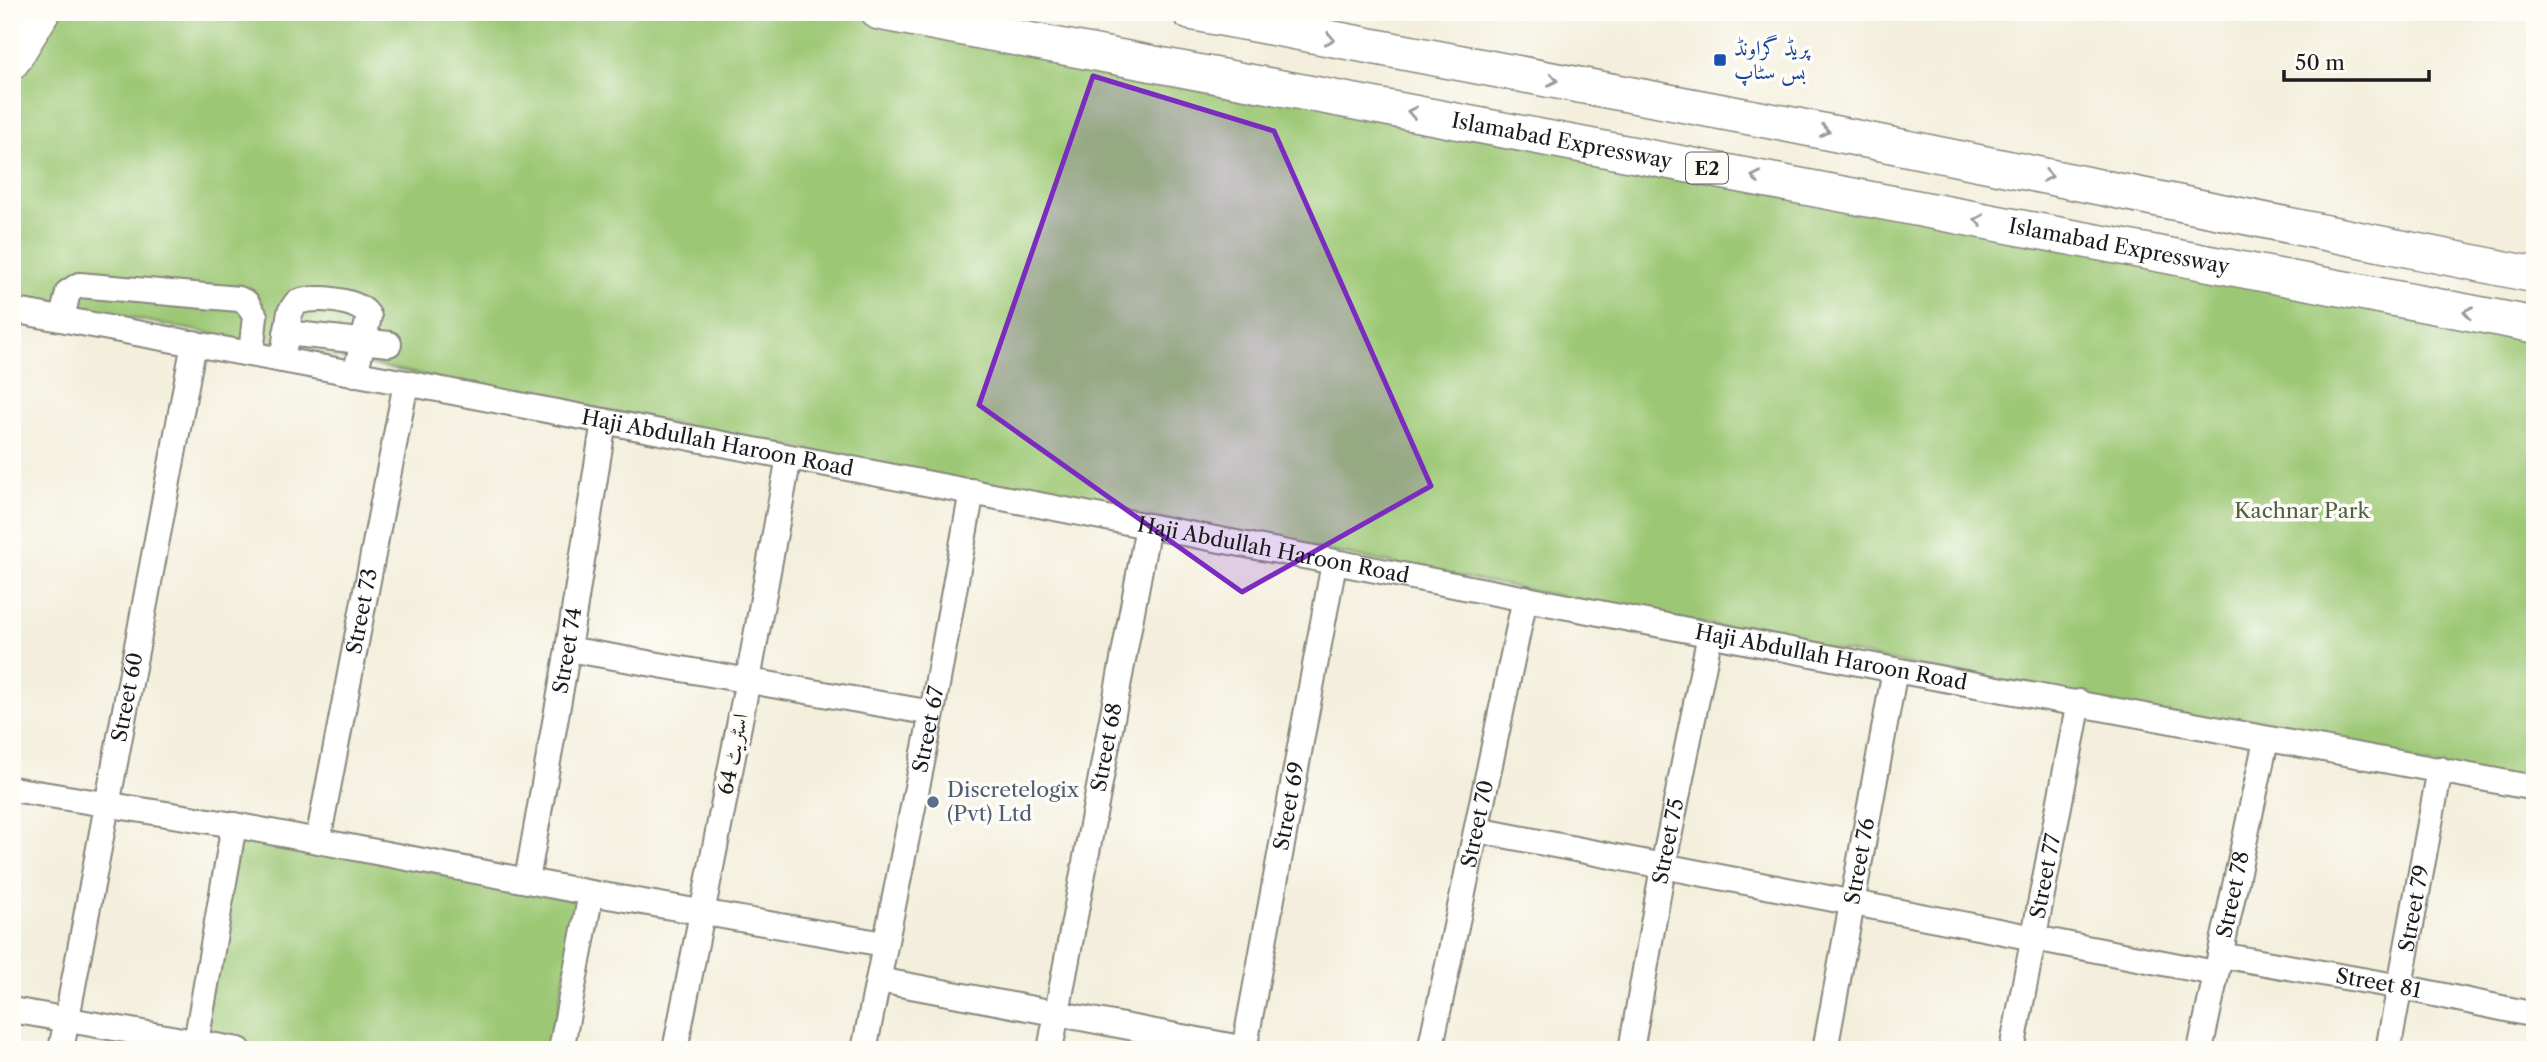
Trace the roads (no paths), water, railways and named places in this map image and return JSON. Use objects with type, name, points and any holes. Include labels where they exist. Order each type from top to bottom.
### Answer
[{"type":"highway","points":[[12,61],[42,12]]},
{"type":"highway","name":"Islamabad Expressway","points":[[879,12],[2535,325]]},
{"type":"highway","points":[[1190,12],[1792,125],[2535,275]]},
{"type":"street","points":[[62,319],[68,292],[79,285],[239,299],[247,303],[255,316],[251,354]]},
{"type":"street","points":[[282,360],[292,307],[302,300],[355,304],[369,317],[377,343]]},
{"type":"street","name":"Haji Abdullah Haroon Road","points":[[12,310],[972,491],[1895,670],[2535,788]]},
{"type":"street","points":[[286,333],[377,343]]},
{"type":"street","name":"Street 60","points":[[61,1050],[194,343]]},
{"type":"street","points":[[355,374],[377,343]]},
{"type":"street","name":"Street 73","points":[[318,840],[406,383]]},
{"type":"street","name":"Street 74","points":[[527,880],[568,649],[604,421]]},
{"type":"street","name":"اسٹریٹ 64","points":[[675,1050],[789,457]]},
{"type":"street","name":"Street 67","points":[[864,1050],[932,713],[972,491]]},
{"type":"street","name":"Street 68","points":[[1050,1050],[1148,526]]},
{"type":"street","name":"Street 69","points":[[1247,1049],[1334,563]]},
{"type":"street","name":"Street 70","points":[[1430,1050],[1525,598]]},
{"type":"street","name":"Street 75","points":[[1631,1050],[1663,867],[1710,634]]},
{"type":"street","points":[[568,649],[932,713]]},
{"type":"street","name":"Street 76","points":[[1825,1050],[1895,670]]},
{"type":"street","name":"Street 77","points":[[2012,1050],[2079,702]]},
{"type":"street","name":"Street 78","points":[[2200,1050],[2266,740]]},
{"type":"street","name":"Street 79","points":[[2388,1050],[2440,769]]},
{"type":"street","points":[[12,789],[234,825],[591,893],[884,944]]},
{"type":"street","points":[[196,1042],[234,825]]},
{"type":"street","name":"Street 81","points":[[1477,830],[2035,937],[2401,987],[2535,1015]]},
{"type":"street","points":[[561,1050],[591,893]]},
{"type":"street","points":[[879,980],[1247,1049]]},
{"type":"street","points":[[12,1010],[239,1050]]},
{"type":"place","name":"پریڈ گراونڈ بس سٹاپ","points":[[1720,60]]},
{"type":"place","name":"Discretelogix (Pvt) Ltd","points":[[933,802]]},
{"type":"park label","name":"Kachnar Park","points":[[2302,511]]}]
